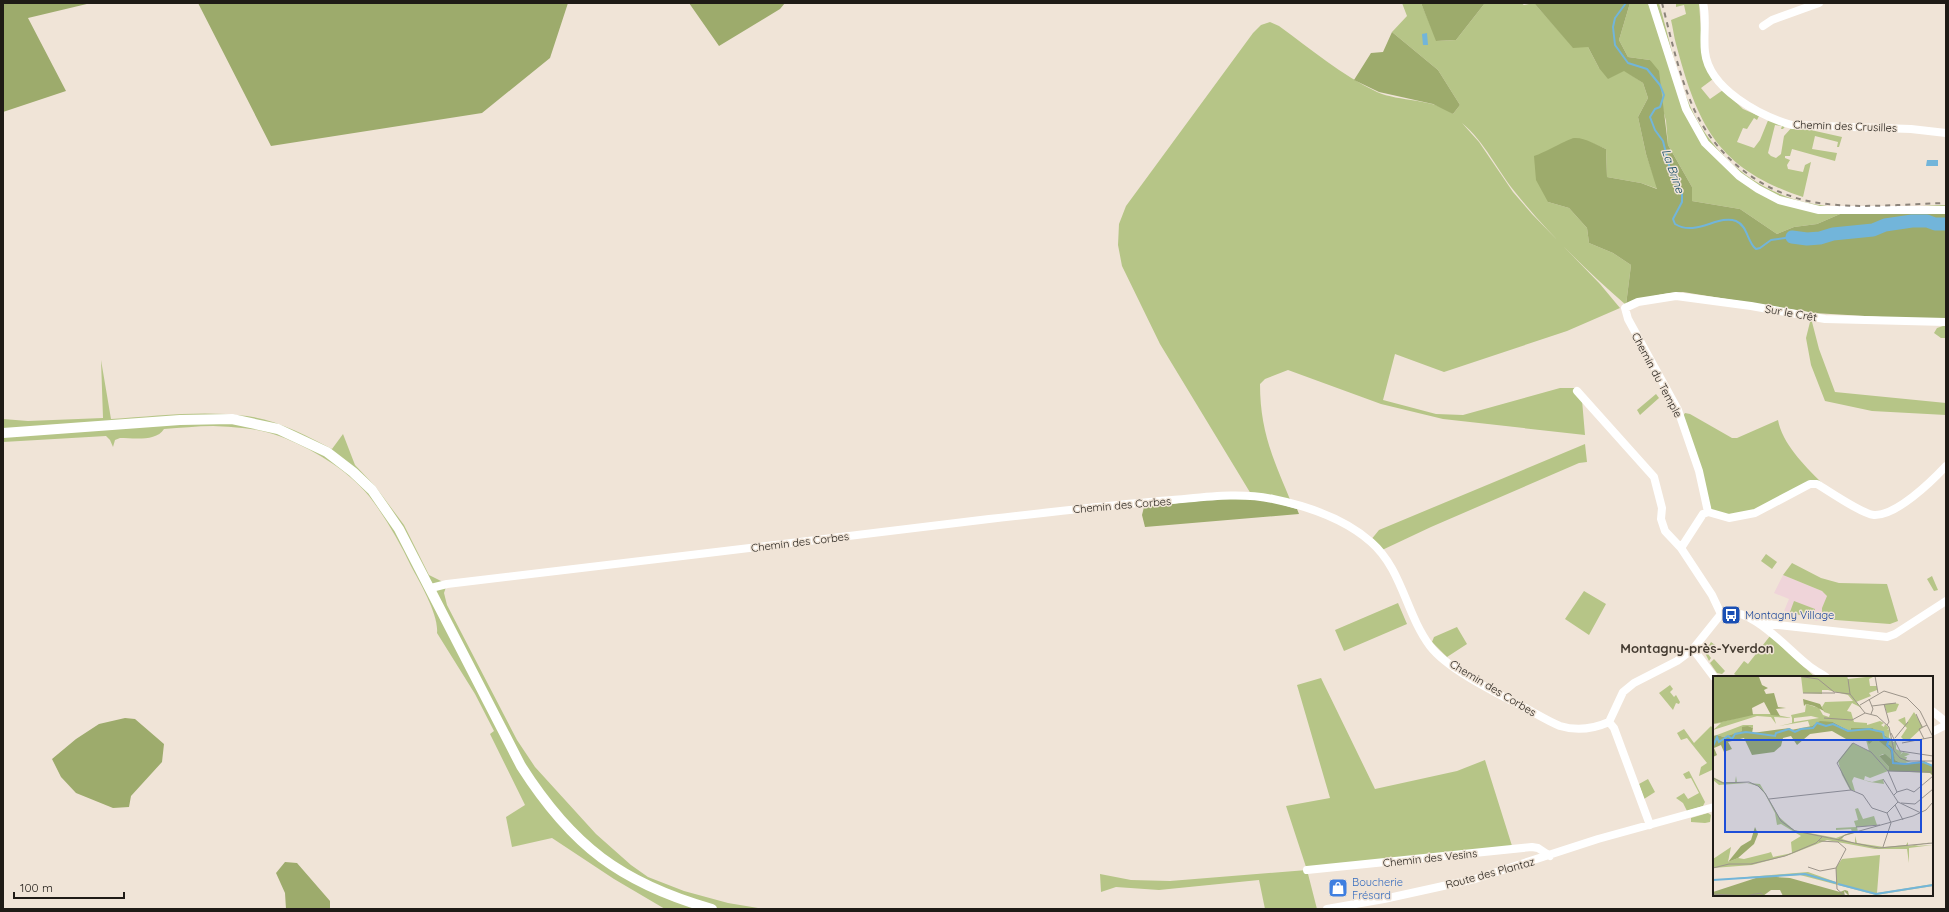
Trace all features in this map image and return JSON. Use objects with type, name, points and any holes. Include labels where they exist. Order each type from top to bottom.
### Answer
[{"type":"main road","points":[[3,433],[197,419],[232,419],[278,429],[327,452],[353,472],[372,490],[399,529],[431,588],[521,766],[539,794],[567,828],[590,850],[631,877],[664,893],[712,909]]},
{"type":"street","points":[[1652,3],[1686,109],[1705,143],[1739,176],[1758,189],[1779,200],[1819,210],[1946,210]]},
{"type":"street","name":"Chemin des Crusilles","points":[[1703,3],[1705,54],[1716,78],[1745,105],[1774,120],[1792,125],[1911,129],[1946,133]]},
{"type":"street","points":[[1763,26],[1772,20],[1819,3]]},
{"type":"street","name":"Sur le Crêt","points":[[1625,308],[1638,302],[1667,296],[1682,296],[1824,319],[1946,322]]},
{"type":"street","name":"Chemin du Temple","points":[[1625,308],[1628,319],[1678,410],[1699,471],[1708,512]]},
{"type":"street","points":[[1577,391],[1654,477],[1662,508],[1661,519],[1665,531],[1681,548],[1712,594],[1721,614]]},
{"type":"street","points":[[1681,548],[1703,514],[1708,512],[1728,518],[1754,513],[1810,484],[1817,484],[1868,514],[1881,514],[1913,498],[1946,466]]},
{"type":"street","name":"Chemin des Corbes","points":[[431,588],[455,583],[1071,509],[1251,494],[1312,510],[1341,522],[1370,541],[1385,556],[1428,643],[1435,651],[1460,671],[1560,726],[1580,730],[1598,727],[1609,722]]},
{"type":"street","points":[[1757,623],[1887,637],[1896,634],[1946,601]]},
{"type":"street","points":[[1650,825],[1619,740],[1614,728],[1609,722],[1623,692],[1634,683],[1677,661],[1693,649],[1721,614],[1735,611],[1769,630],[1809,666],[1824,676]]},
{"type":"street","points":[[1693,649],[1713,676]]},
{"type":"street","points":[[1933,712],[1946,722]]},
{"type":"street","points":[[1933,732],[1946,725]]},
{"type":"street","name":"Route des Plantaz","points":[[1327,909],[1384,899],[1475,879],[1550,856],[1598,839],[1713,807]]},
{"type":"street","name":"Chemin des Vesins","points":[[1307,870],[1532,847],[1538,848],[1550,856]]},
{"type":"shaded area","points":[[1783,575],[1822,591],[1827,596],[1822,608],[1822,619],[1817,621],[1784,611],[1789,599],[1774,593]]},
{"type":"green space","points":[[3,3],[91,3],[28,18],[66,91],[3,112]]},
{"type":"green space","points":[[198,3],[568,3],[550,58],[482,113],[271,146]]},
{"type":"green space","points":[[689,3],[785,3],[780,9],[719,46]]},
{"type":"green space","points":[[1402,3],[1421,3],[1437,41],[1456,40],[1485,3],[1521,3],[1524,5],[1534,3],[1573,47],[1588,47],[1599,68],[1624,70],[1643,83],[1648,98],[1638,117],[1646,154],[1658,189],[1641,183],[1607,177],[1606,149],[1588,141],[1570,141],[1546,153],[1548,202],[1569,208],[1587,228],[1589,243],[1613,253],[1631,265],[1626,305],[1566,249],[1600,284],[1620,308],[1567,331],[1444,372],[1395,354],[1383,400],[1436,414],[1463,415],[1560,388],[1577,388],[1582,400],[1585,435],[1443,419],[1381,404],[1288,370],[1265,379],[1260,384],[1262,417],[1265,432],[1274,460],[1292,504],[1216,499],[1144,507],[1140,503],[1251,494],[1160,344],[1122,266],[1118,245],[1119,224],[1126,206],[1253,33],[1261,25],[1270,22],[1279,26],[1351,78],[1377,92],[1436,105],[1453,114],[1460,105],[1438,70],[1392,32],[1407,16]],"holes":[[[1462,123],[1477,139],[1508,183],[1551,234],[1513,192],[1479,142]]]},
{"type":"green space","points":[[1421,3],[1485,3],[1456,40],[1436,41]]},
{"type":"green space","points":[[1534,3],[1630,3],[1619,40],[1628,57],[1650,60],[1659,71],[1668,145],[1692,187],[1692,201],[1740,209],[1777,234],[1794,227],[1817,224],[1847,211],[1946,210],[1946,319],[1915,319],[1814,313],[1683,292],[1654,296],[1626,305],[1631,265],[1613,253],[1589,243],[1587,228],[1569,208],[1548,202],[1536,180],[1534,156],[1571,139],[1582,139],[1606,149],[1607,177],[1641,183],[1657,189],[1646,154],[1638,117],[1648,98],[1643,83],[1624,71],[1608,79],[1599,68],[1588,47],[1573,48]]},
{"type":"green space","points":[[1630,3],[1648,3],[1659,30],[1686,110],[1721,161],[1779,200],[1847,211],[1817,224],[1794,227],[1777,234],[1740,209],[1692,201],[1692,187],[1668,145],[1666,121],[1650,60],[1628,57],[1619,40]]},
{"type":"green space","points":[[1656,3],[1659,3],[1677,69],[1691,108],[1711,142],[1724,156],[1755,181],[1790,198],[1825,206],[1856,208],[1824,208],[1781,197],[1758,186],[1740,173],[1708,141],[1689,108]]},
{"type":"green space","points":[[1676,3],[1699,3],[1703,58],[1713,79],[1701,88],[1710,99],[1723,90],[1743,109],[1759,116],[1757,120],[1754,118],[1747,129],[1743,128],[1737,142],[1754,148],[1760,140],[1769,118],[1787,124],[1783,129],[1781,129],[1782,126],[1775,125],[1768,153],[1776,158],[1781,154],[1784,136],[1793,126],[1842,137],[1839,147],[1837,147],[1838,142],[1815,136],[1812,149],[1837,153],[1835,161],[1792,149],[1790,156],[1785,156],[1785,158],[1790,160],[1787,165],[1788,169],[1803,172],[1805,165],[1811,162],[1803,197],[1774,186],[1750,173],[1731,158],[1716,141],[1703,121],[1693,99],[1684,73],[1671,20],[1686,14],[1684,5],[1676,7]]},
{"type":"green space","points":[[1392,32],[1438,70],[1460,105],[1453,114],[1433,104],[1379,92],[1354,80],[1371,53],[1383,52]]},
{"type":"green space","points":[[1946,205],[1946,207],[1895,207]]},
{"type":"green space","points":[[1885,207],[1877,208],[1856,208]]},
{"type":"green space","points":[[1811,318],[1819,349],[1835,392],[1946,403],[1946,415],[1872,411],[1825,401],[1811,365],[1806,338]]},
{"type":"green space","points":[[1946,325],[1946,338],[1941,338],[1934,333],[1937,328]]},
{"type":"green space","points":[[101,360],[111,419],[196,414],[230,414],[247,416],[269,421],[302,433],[332,449],[343,434],[355,465],[375,486],[404,525],[429,575],[447,584],[444,593],[447,605],[517,740],[535,767],[596,834],[631,865],[648,877],[684,891],[728,903],[764,909],[665,909],[614,879],[552,838],[512,847],[506,817],[525,805],[490,734],[494,731],[475,694],[437,633],[435,617],[428,599],[387,521],[360,486],[328,460],[291,441],[271,433],[246,428],[221,426],[164,429],[156,436],[150,438],[120,438],[115,440],[113,447],[110,440],[106,436],[3,442],[3,419],[28,421],[103,418]]},
{"type":"green space","points":[[1656,394],[1659,398],[1640,415],[1637,410]]},
{"type":"green space","points":[[1685,413],[1690,414],[1732,438],[1737,438],[1778,420],[1780,429],[1789,445],[1801,461],[1821,482],[1739,516],[1712,512],[1683,416]]},
{"type":"green space","points":[[1585,444],[1587,462],[1579,463],[1431,527],[1380,551],[1370,541],[1379,530]]},
{"type":"green space","points":[[1216,499],[1266,500],[1297,509],[1299,514],[1145,527],[1142,515],[1144,507]]},
{"type":"green space","points":[[1766,554],[1777,562],[1772,569],[1761,561]]},
{"type":"green space","points":[[1792,563],[1821,578],[1839,583],[1887,584],[1898,621],[1890,624],[1822,619],[1822,608],[1827,596],[1822,591],[1783,575]]},
{"type":"green space","points":[[1932,576],[1938,590],[1934,591],[1927,579]]},
{"type":"green space","points":[[1584,591],[1606,604],[1589,635],[1565,619]]},
{"type":"green space","points":[[1794,601],[1815,609],[1813,619],[1790,612]]},
{"type":"green space","points":[[1398,603],[1407,624],[1344,651],[1335,630]]},
{"type":"green space","points":[[1457,627],[1467,644],[1447,657],[1432,642],[1434,637]]},
{"type":"green space","points":[[1770,636],[1814,676],[1737,676],[1734,674],[1744,661],[1748,664]]},
{"type":"green space","points":[[1711,642],[1715,645],[1708,654],[1711,658],[1709,661],[1705,653]]},
{"type":"green space","points":[[1714,659],[1725,671],[1722,674],[1717,673],[1710,663]]},
{"type":"green space","points":[[1321,678],[1375,789],[1457,771],[1485,760],[1513,849],[1307,870],[1286,806],[1330,798],[1297,685]]},
{"type":"green space","points":[[1670,685],[1673,689],[1670,692],[1674,697],[1676,695],[1680,702],[1679,704],[1676,703],[1673,710],[1659,693]]},
{"type":"green space","points":[[125,718],[135,719],[164,744],[162,762],[131,796],[129,807],[113,808],[76,793],[61,777],[52,759],[76,739],[99,724]]},
{"type":"green space","points":[[1711,726],[1713,729],[1713,769],[1699,776],[1701,767],[1707,763],[1687,738],[1681,740],[1677,733],[1684,729],[1694,743]]},
{"type":"green space","points":[[1689,771],[1705,802],[1703,806],[1687,811],[1683,803],[1676,798],[1684,793],[1688,799],[1699,793],[1691,778],[1686,779],[1683,774]]},
{"type":"green space","points":[[1648,779],[1655,792],[1644,799],[1639,784]]},
{"type":"green space","points":[[1708,813],[1711,815],[1710,822],[1691,822],[1691,818]]},
{"type":"green space","points":[[285,862],[297,863],[330,901],[330,909],[286,909],[285,893],[276,873]]},
{"type":"green space","points":[[1307,870],[1317,909],[1265,909],[1259,880],[1159,890],[1116,887],[1101,892],[1100,874],[1131,880],[1170,881]]},
{"type":"water","points":[[1427,33],[1428,45],[1423,45],[1422,34]]},
{"type":"water","points":[[1927,160],[1938,160],[1938,166],[1926,166]]},
{"type":"waterway","name":"La Brine","points":[[1626,3],[1615,18],[1613,27],[1615,45],[1628,63],[1647,69],[1660,85],[1664,95],[1660,107],[1655,109],[1650,117],[1655,130],[1663,141],[1670,169],[1682,192],[1682,202],[1673,219],[1675,224],[1691,228],[1722,220],[1736,221],[1743,226],[1756,249],[1760,248],[1771,240],[1792,237]]},
{"type":"waterway","name":"La Brine","points":[[1792,237],[1807,239],[1820,238],[1833,234],[1873,230],[1885,225],[1912,221],[1927,221],[1935,224],[1946,224]]},
{"type":"railway","points":[[1662,3],[1679,69],[1693,107],[1703,125],[1728,158],[1761,183],[1779,192],[1799,199],[1835,205],[1882,206],[1946,203]]},
{"type":"place","name":"Montagny Village","points":[[1731,615]]},
{"type":"place","name":"Boucherie Frésard","points":[[1338,888]]},
{"type":"district","name":"Montagny-près-Yverdon","points":[[1697,648]]}]
